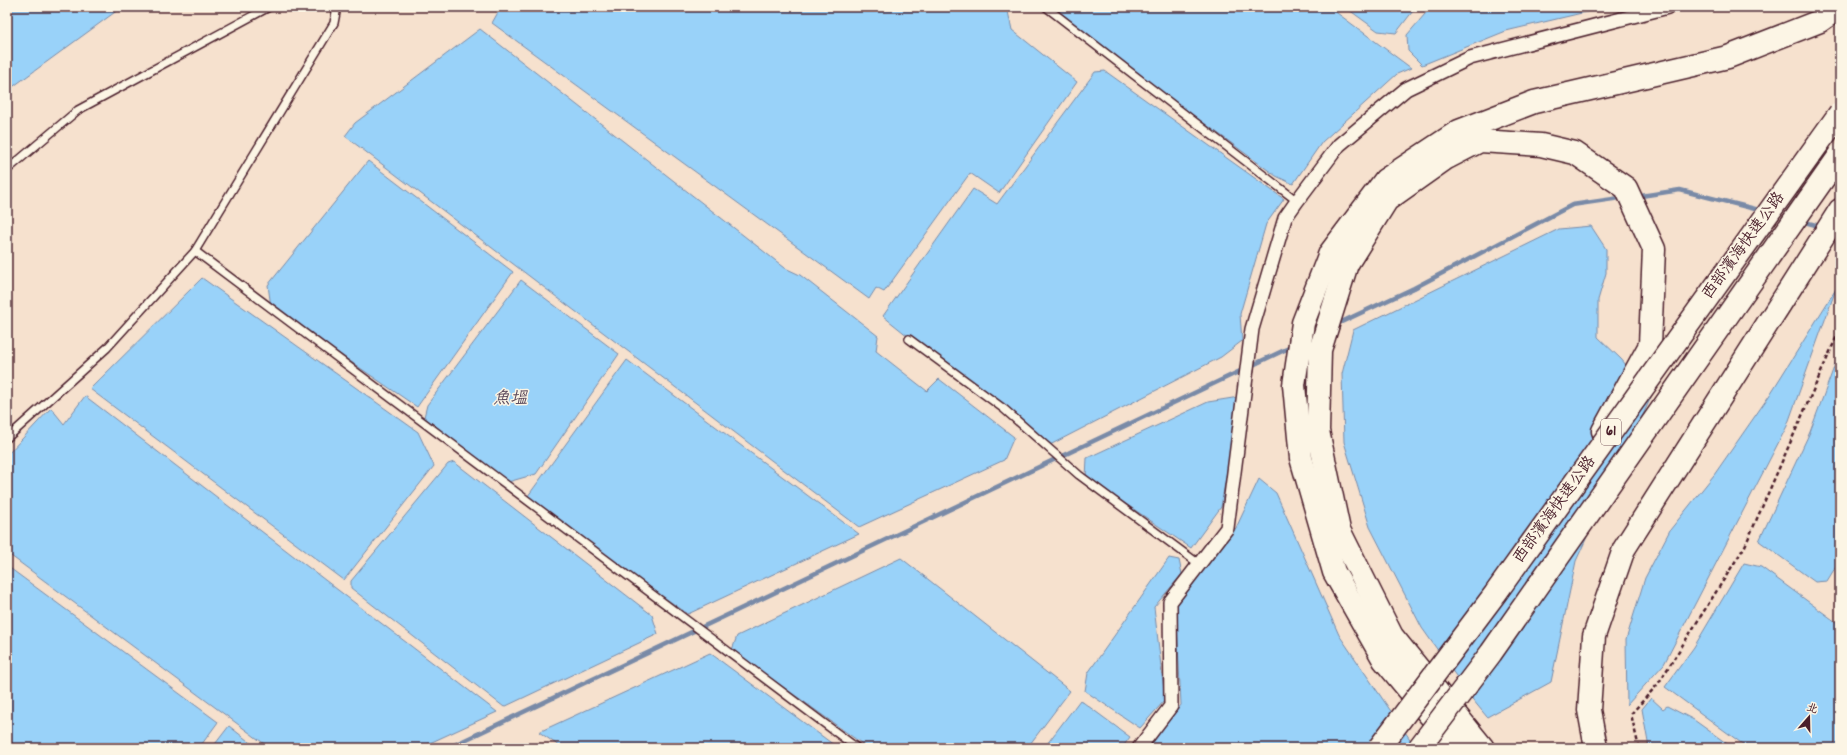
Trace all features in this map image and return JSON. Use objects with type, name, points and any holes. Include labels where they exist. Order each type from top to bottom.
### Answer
[{"type":"highway","points":[[1457,748],[1384,660],[1334,572],[1300,458],[1294,385],[1300,342],[1303,323],[1330,253],[1384,180],[1459,131],[1534,102],[1728,57],[1820,21],[1840,7]]},
{"type":"highway","name":"西部濱海快速公路","points":[[1379,748],[1495,594],[1840,113]]},
{"type":"highway","points":[[1483,748],[1392,636],[1339,530],[1318,431],[1320,350],[1347,264],[1387,200],[1445,159],[1480,141],[1541,144],[1575,153],[1626,188],[1654,249],[1650,345],[1573,485]]},
{"type":"highway","name":"西部濱海快速公路","points":[[1419,748],[1491,654],[1840,155]]},
{"type":"highway","points":[[1596,748],[1589,710],[1594,636],[1624,550],[1832,222]]},
{"type":"street","points":[[1139,748],[1171,706],[1170,602],[1227,528],[1252,330],[1285,218],[1297,201],[1339,145],[1406,89],[1470,58],[1651,9],[1668,7]]},
{"type":"lane","points":[[7,170],[78,110],[269,7]]},
{"type":"lane","points":[[7,438],[107,348],[196,251],[334,23],[337,7]]},
{"type":"lane","points":[[1046,7],[1297,201]]},
{"type":"lane","points":[[196,251],[857,748]]},
{"type":"lane","points":[[909,339],[1004,409],[1079,475],[1199,564]]},
{"type":"path","points":[[1639,748],[1631,714],[1658,684],[1745,546],[1840,329]]},
{"type":"water","points":[[7,7],[122,7],[7,91]]},
{"type":"water","points":[[501,7],[1007,7],[1012,30],[1077,82],[999,193],[970,173],[884,292],[876,288],[869,299],[492,23]]},
{"type":"water","points":[[1046,7],[1329,7],[1411,68],[1397,74],[1322,142],[1293,184],[1276,176]]},
{"type":"water","points":[[1345,7],[1416,7],[1396,33],[1378,31]]},
{"type":"water","points":[[1431,7],[1603,8],[1506,31],[1422,65],[1408,51],[1407,35]]},
{"type":"water","points":[[480,29],[785,268],[800,275],[878,336],[876,351],[927,391],[939,379],[1014,437],[1004,460],[859,527],[345,136],[355,123]]},
{"type":"water","points":[[1105,71],[1284,199],[1266,224],[1240,314],[1242,341],[1221,357],[1046,447],[883,316],[973,189],[997,204],[1095,72]]},
{"type":"water","points":[[368,161],[513,272],[417,407],[271,307],[268,285]]},
{"type":"water","points":[[1591,226],[1606,249],[1606,273],[1598,300],[1598,337],[1621,359],[1652,395],[1576,561],[1551,682],[1487,717],[1473,700],[1422,628],[1370,527],[1344,442],[1342,374],[1353,330],[1559,229]]},
{"type":"water","points":[[202,278],[418,432],[434,466],[344,580],[90,389]]},
{"type":"water","name":"魚塭","points":[[521,280],[619,354],[536,474],[508,482],[424,417],[427,405]]},
{"type":"water","points":[[1836,289],[1787,426],[1664,664],[1627,705],[1626,640],[1645,578],[1670,530],[1714,475],[1769,396]]},
{"type":"water","points":[[1840,351],[1840,560],[1827,581],[1815,582],[1759,541],[1810,432]]},
{"type":"water","points":[[627,360],[859,534],[688,614],[525,500]]},
{"type":"water","points":[[85,396],[497,712],[419,748],[270,748],[7,553],[7,455],[51,408],[64,424]]},
{"type":"water","points":[[1239,397],[1221,507],[1191,548],[1086,477],[1087,458],[1208,402]]},
{"type":"water","points":[[454,462],[652,615],[658,634],[504,707],[351,588],[351,581],[448,464]]},
{"type":"water","points":[[1259,479],[1276,493],[1339,635],[1416,748],[1149,748],[1181,705],[1176,604],[1236,528]]},
{"type":"water","points":[[901,558],[1070,691],[1027,748],[868,748],[732,650],[737,636]]},
{"type":"water","points":[[1169,558],[1179,560],[1182,574],[1154,607],[1165,700],[1140,728],[1085,691],[1088,673]]},
{"type":"water","points":[[1744,563],[1761,567],[1840,625],[1840,748],[1748,748],[1665,687],[1694,647]]},
{"type":"water","points":[[7,566],[218,722],[199,748],[7,748]]},
{"type":"water","points":[[710,653],[838,748],[562,748],[539,732]]},
{"type":"water","points":[[1651,698],[1663,709],[1667,706],[1694,720],[1733,748],[1649,748],[1642,709]]},
{"type":"water","points":[[1080,700],[1130,737],[1122,748],[1044,748]]},
{"type":"water","points":[[229,726],[257,748],[212,748]]},
{"type":"waterway","points":[[1641,196],[1680,190],[1763,211]]},
{"type":"waterway","points":[[1335,325],[1414,288],[1572,205],[1620,198]]},
{"type":"waterway","points":[[1801,221],[1823,227]]},
{"type":"waterway","points":[[448,748],[1293,346]]}]
